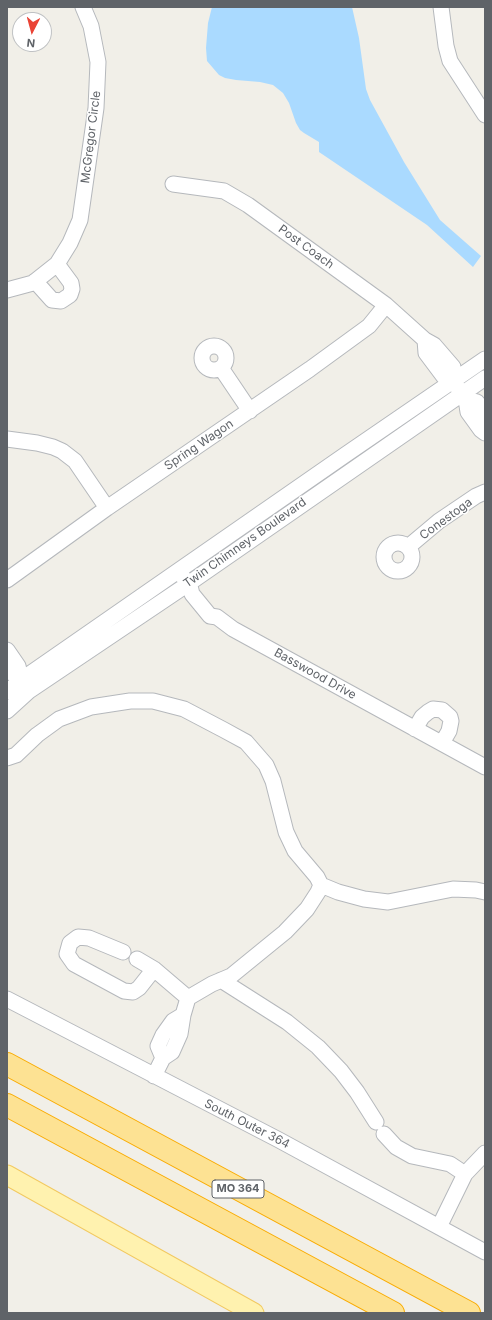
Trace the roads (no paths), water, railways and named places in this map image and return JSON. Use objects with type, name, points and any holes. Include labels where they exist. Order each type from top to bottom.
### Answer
[{"type":"highway","name":"MO 364","points":[[7,1064],[468,1313]]},
{"type":"highway","name":"MO 364","points":[[7,1105],[393,1313]]},
{"type":"main road","points":[[7,1175],[244,1311]]},
{"type":"street","name":"McGregor Circle","points":[[7,290],[33,283],[56,264],[70,243],[80,220],[96,108],[98,62],[91,26],[83,7]]},
{"type":"street","points":[[441,7],[446,46],[450,60],[485,115]]},
{"type":"street","name":"Post Coach","points":[[173,184],[224,191],[248,204],[386,305],[425,340],[426,352],[444,377],[452,379]]},
{"type":"street","points":[[35,281],[52,300],[61,301],[70,295],[72,283],[56,264]]},
{"type":"street","name":"Spring Wagon","points":[[7,580],[107,508],[250,411],[369,326],[386,305]]},
{"type":"street","name":"Twin Chimneys Boulevard","points":[[7,692],[18,680],[179,571],[452,379],[485,359]]},
{"type":"street","points":[[221,368],[250,411]]},
{"type":"street","name":"Twin Chimneys Boulevard","points":[[7,711],[18,680],[189,585],[464,396],[485,378]]},
{"type":"street","points":[[452,379],[464,396],[468,412],[485,433]]},
{"type":"street","points":[[464,396],[477,402],[485,414]]},
{"type":"street","points":[[7,439],[37,443],[62,451],[75,461],[107,508]]},
{"type":"street","name":"Conestoga","points":[[408,547],[439,522],[476,496],[485,492]]},
{"type":"street","name":"Basswood Drive","points":[[179,571],[189,585],[192,594],[210,616],[217,617],[233,629],[485,767]]},
{"type":"street","points":[[7,650],[18,666],[18,680]]},
{"type":"street","points":[[7,758],[16,754],[59,719],[91,707],[130,701],[153,701],[184,709],[246,742],[262,760],[273,781],[286,832],[295,851],[318,877],[321,885],[318,892],[307,909],[285,932],[231,976],[212,984],[188,998],[183,1015],[173,1021],[163,1035],[158,1046],[163,1058],[154,1076]]},
{"type":"street","points":[[415,729],[422,717],[428,712],[433,709],[442,710],[450,716],[451,721],[449,731],[442,743]]},
{"type":"street","points":[[321,885],[338,892],[364,899],[388,902],[453,889],[485,892]]},
{"type":"street","points":[[123,952],[89,938],[78,937],[70,943],[68,954],[74,964],[124,991],[133,992],[139,988],[154,969]]},
{"type":"street","points":[[137,959],[154,969],[188,998]]},
{"type":"street","points":[[221,980],[287,1022],[318,1047],[341,1071],[357,1092],[380,1128],[396,1147],[412,1156],[450,1164],[466,1174]]},
{"type":"street","name":"South Outer 364","points":[[7,999],[279,1140],[485,1252]]},
{"type":"street","points":[[439,1227],[466,1174],[485,1153]]},
{"type":"water","points":[[212,7],[352,7],[359,38],[366,89],[370,100],[404,162],[440,220],[481,256],[473,267],[427,225],[319,152],[319,142],[300,130],[289,103],[283,93],[273,85],[225,78],[219,75],[207,61],[206,48],[208,23]]}]
